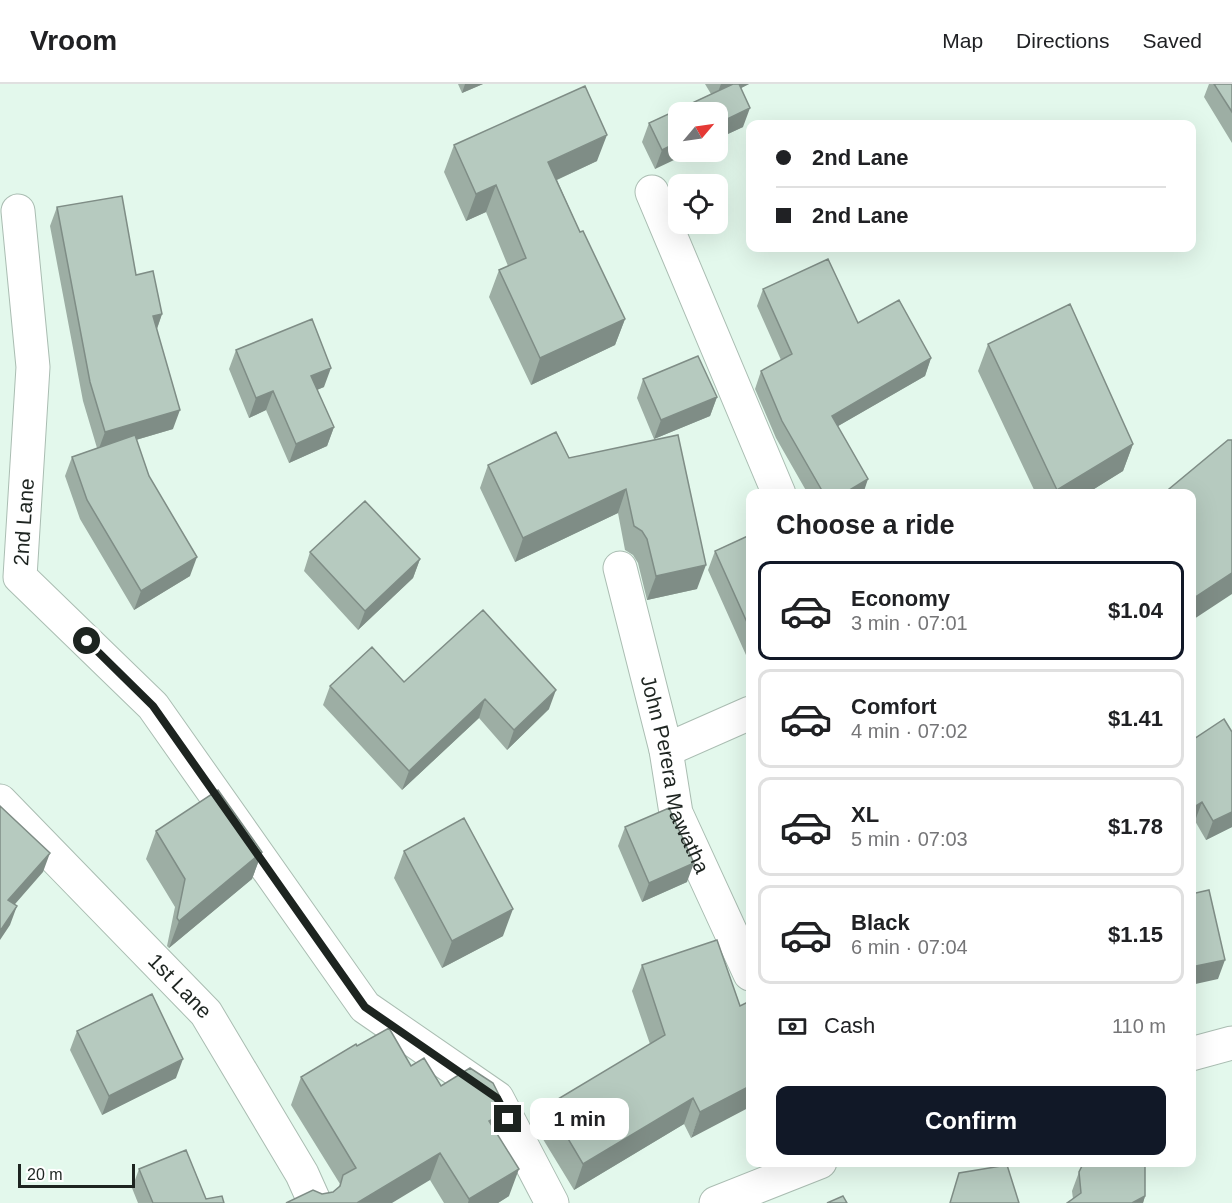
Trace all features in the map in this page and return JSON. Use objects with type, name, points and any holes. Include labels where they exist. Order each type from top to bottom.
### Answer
[{"type":"street","points":[[652,192],[777,489]]},
{"type":"street","name":"2nd Lane","points":[[18,211],[33,367],[20,577],[153,706],[365,1007],[497,1098],[552,1203]]},
{"type":"street","name":"John Perera Mawatha","points":[[620,568],[666,750],[676,813],[746,965]]},
{"type":"street","points":[[666,750],[746,714]]},
{"type":"street","name":"1st Lane","points":[[0,801],[206,1013],[302,1174],[315,1203]]},
{"type":"street","points":[[1196,1053],[1232,1043]]},
{"type":"street","points":[[722,1202],[808,1167]]},
{"type":"building","points":[[733,84],[739,84],[750,108],[728,119],[728,102],[694,102]]},
{"type":"building","points":[[1214,84],[1232,84],[1232,112]]},
{"type":"building","points":[[585,86],[607,135],[548,162],[580,232],[583,231],[625,319],[540,358],[499,270],[526,258],[496,185],[476,194],[454,145]]},
{"type":"building","points":[[668,114],[668,147],[662,150],[649,123]]},
{"type":"building","points":[[122,196],[136,275],[153,271],[162,314],[153,316],[180,410],[105,432],[90,382],[57,207]]},
{"type":"building","points":[[828,259],[858,323],[899,300],[931,358],[832,416],[868,479],[851,489],[821,489],[782,421],[761,371],[792,354],[763,289]]},
{"type":"building","points":[[1070,304],[1133,444],[1057,489],[988,344]]},
{"type":"building","points":[[312,319],[331,368],[311,376],[334,427],[296,444],[273,391],[256,398],[236,350]]},
{"type":"building","points":[[698,356],[717,397],[661,420],[643,379]]},
{"type":"building","points":[[556,432],[569,458],[678,435],[706,565],[656,576],[647,539],[642,531],[634,526],[626,489],[523,538],[488,465]]},
{"type":"building","points":[[135,435],[149,476],[197,557],[141,591],[87,500],[72,457]]},
{"type":"building","points":[[1228,440],[1232,440],[1232,573],[1196,597],[1196,489],[1169,489]]},
{"type":"building","points":[[365,501],[420,559],[365,611],[310,552]]},
{"type":"building","points":[[746,537],[746,620],[715,551]]},
{"type":"building","points":[[483,610],[556,690],[514,730],[485,699],[409,771],[330,686],[372,647],[404,682]]},
{"type":"building","points":[[1224,719],[1232,732],[1232,812],[1213,821],[1202,802],[1196,806],[1196,738]]},
{"type":"building","points":[[218,790],[262,852],[179,921],[177,918],[185,879],[156,831]]},
{"type":"building","points":[[0,806],[50,853],[8,900],[17,906],[0,931]]},
{"type":"building","points":[[669,808],[694,863],[649,883],[625,827]]},
{"type":"building","points":[[464,818],[513,909],[452,941],[404,851]]},
{"type":"building","points":[[1209,890],[1225,960],[1196,966],[1196,893]]},
{"type":"building","points":[[717,940],[740,1006],[746,1003],[746,1088],[700,1112],[693,1098],[583,1164],[548,1105],[665,1035],[642,965]]},
{"type":"building","points":[[152,994],[183,1059],[109,1096],[77,1031]]},
{"type":"building","points":[[389,1028],[411,1066],[424,1058],[441,1086],[470,1068],[493,1083],[507,1111],[489,1121],[519,1169],[469,1199],[440,1153],[357,1203],[286,1203],[313,1190],[322,1194],[333,1192],[340,1186],[343,1175],[356,1168],[301,1077],[356,1044],[357,1046]]},
{"type":"building","points":[[186,1150],[206,1199],[222,1196],[224,1203],[153,1203],[139,1169]]},
{"type":"building","points":[[1008,1167],[1019,1203],[950,1203],[959,1173]]},
{"type":"building","points":[[1082,1167],[1145,1167],[1145,1196],[1132,1203],[1067,1203],[1081,1193],[1079,1172]]},
{"type":"building","points":[[843,1196],[847,1203],[827,1203]]},
{"type":"route","points":[[87,641],[153,706],[365,1007],[497,1098],[508,1119]]}]
